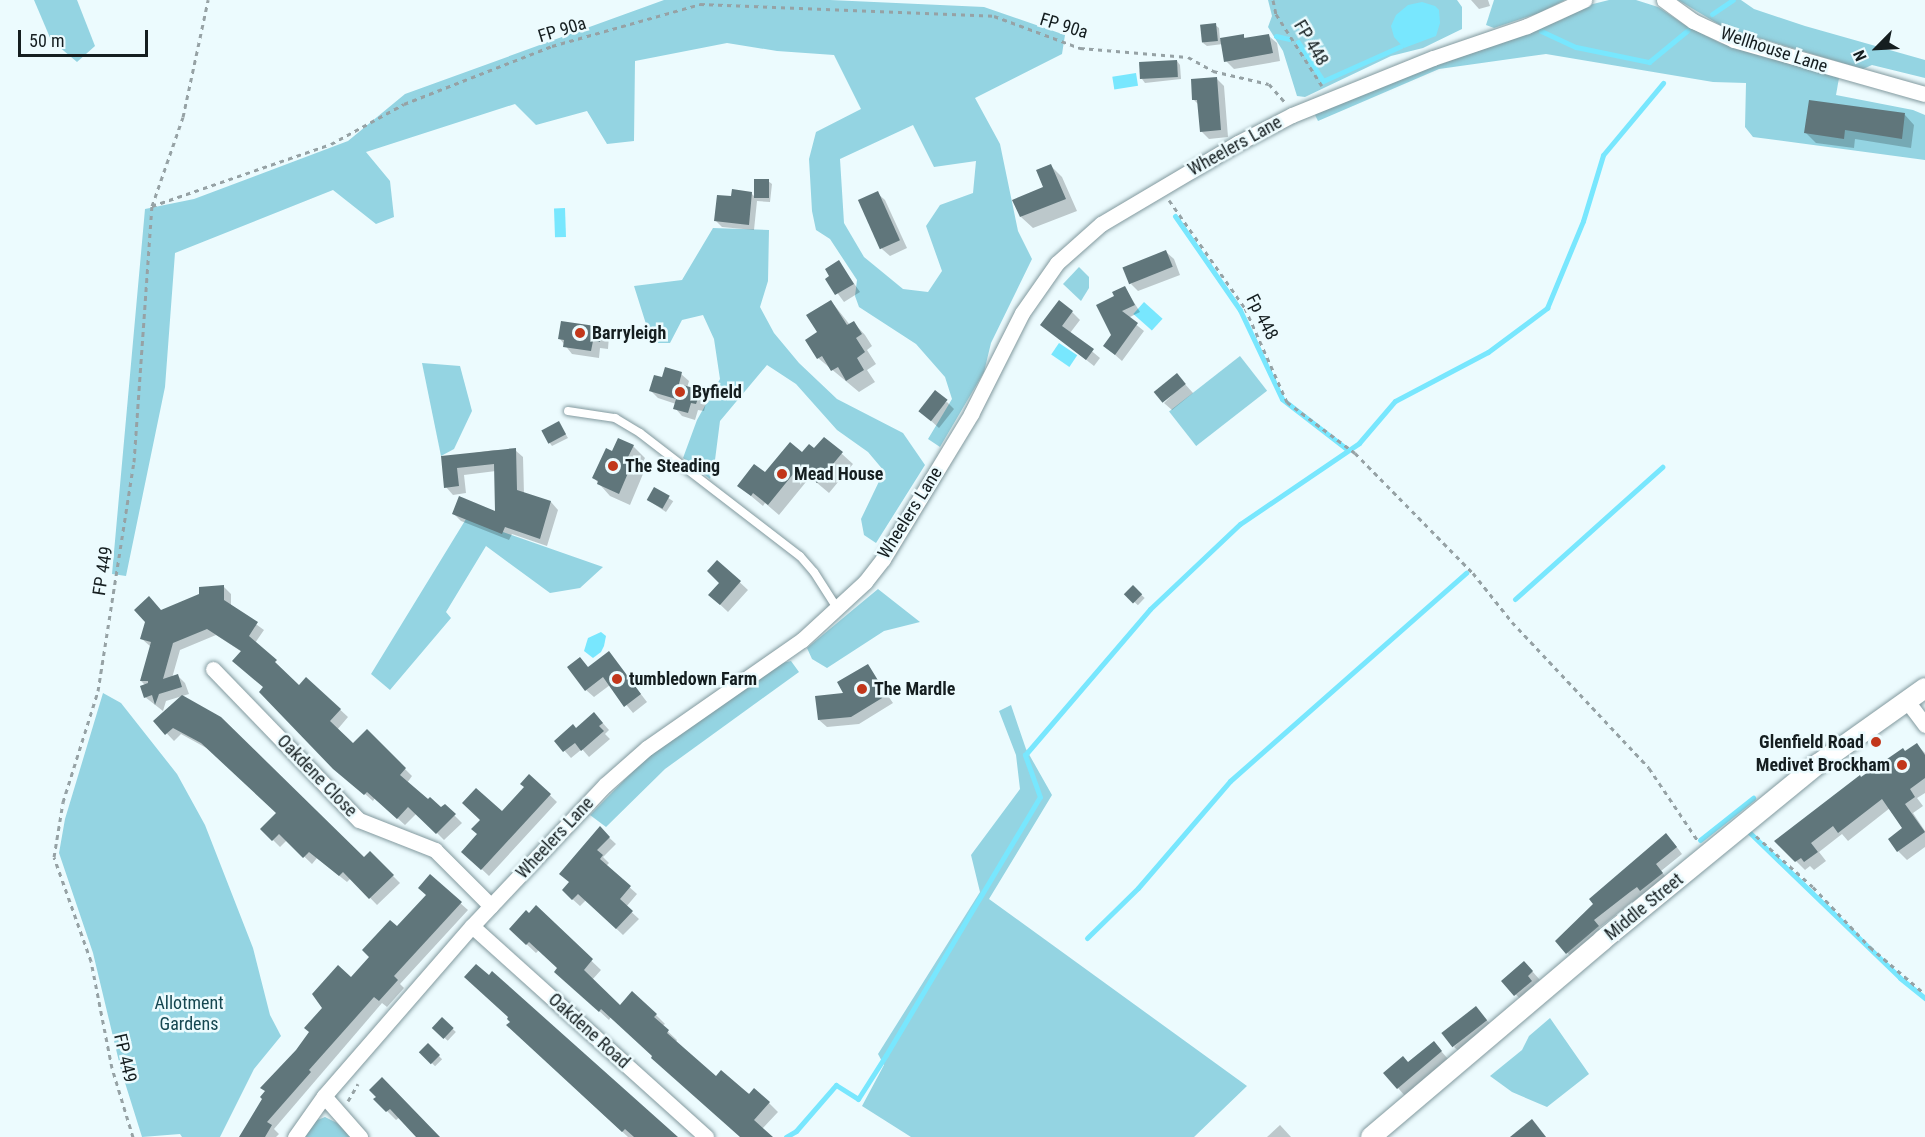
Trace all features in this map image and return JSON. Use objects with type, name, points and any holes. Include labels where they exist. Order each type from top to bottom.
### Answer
[{"type":"street","name":"Wheelers Lane","points":[[295,1137],[324,1096],[472,926],[604,785],[647,748],[792,648],[838,610],[865,582],[883,559],[971,414],[1022,313],[1057,263],[1101,224],[1238,143],[1292,115],[1433,58],[1527,26],[1584,0]]},
{"type":"street","name":"Wellhouse Lane","points":[[1664,0],[1693,21],[1734,40],[1925,94]]},
{"type":"street","name":"Oakdene Close","points":[[213,669],[359,820],[435,850],[491,906]]},
{"type":"street","name":"Middle Street","points":[[1371,1137],[1603,940],[1818,764],[1925,688]]},
{"type":"street","points":[[1907,701],[1925,725]]},
{"type":"street","name":"Oakdene Road","points":[[472,926],[706,1137]]},
{"type":"street","points":[[324,1096],[360,1137]]},
{"type":"lane","points":[[568,411],[615,418],[640,433],[800,556],[814,572],[838,610]]},
{"type":"path","name":"FP 449","points":[[132,1137],[112,1068],[91,961],[54,857],[63,802],[98,691],[130,484],[152,206],[183,117],[208,0]]},
{"type":"path","name":"FP 448","points":[[1273,0],[1276,14],[1308,68],[1331,98]]},
{"type":"path","name":"FP 90a","points":[[152,206],[331,144],[404,104],[552,46],[700,3],[994,16],[1080,48],[1176,54],[1188,57],[1213,70],[1269,84],[1281,96],[1292,115]]},
{"type":"path","name":"Fp 448","points":[[1161,189],[1245,308],[1287,402],[1355,453],[1473,573],[1512,622],[1649,768],[1708,856]]},
{"type":"path","points":[[1745,825],[1813,887],[1870,947],[1925,994]]},
{"type":"green space","points":[[34,0],[77,0],[95,46],[77,62],[51,40]]},
{"type":"green space","points":[[664,0],[830,0],[984,7],[1065,35],[1062,54],[975,98],[1000,144],[1018,231],[1032,259],[991,343],[984,372],[940,447],[928,439],[952,399],[945,377],[916,344],[859,307],[855,296],[857,280],[830,239],[816,230],[812,211],[809,159],[816,132],[861,109],[834,55],[777,51],[727,43],[635,61],[634,141],[607,144],[587,111],[536,125],[515,104],[366,152],[390,181],[394,217],[376,224],[333,190],[175,253],[165,387],[126,576],[112,574],[145,209],[194,199],[348,141],[405,94]],"holes":[[[913,125],[934,167],[976,161],[973,193],[940,205],[926,226],[942,271],[928,292],[903,289],[864,257],[844,223],[840,159]]]},
{"type":"green space","points":[[1268,0],[1457,0],[1462,7],[1462,29],[1423,48],[1391,56],[1305,97],[1297,96],[1283,51],[1268,27],[1272,16]]},
{"type":"green space","points":[[1494,0],[1565,0],[1539,13],[1494,28],[1486,25]]},
{"type":"green space","points":[[1609,0],[1636,0],[1658,7],[1685,25],[1720,43],[1839,78],[1836,95],[1913,110],[1925,115],[1925,160],[1753,137],[1745,127],[1746,83],[1713,82],[1546,54],[1439,69],[1318,121],[1314,113],[1365,91],[1561,20],[1589,5]]},
{"type":"green space","points":[[1678,0],[1741,0],[1754,9],[1805,26],[1925,60],[1925,78],[1872,65],[1863,69],[1725,28]]},
{"type":"green space","points":[[713,228],[769,230],[768,281],[760,307],[774,333],[799,363],[837,399],[903,433],[925,465],[876,543],[864,535],[861,519],[884,471],[868,452],[837,430],[796,384],[767,365],[720,421],[710,479],[683,458],[697,420],[720,379],[714,339],[703,315],[682,320],[670,343],[652,343],[634,286],[682,280]]},
{"type":"green space","points":[[1079,267],[1089,277],[1089,288],[1081,301],[1063,284]]},
{"type":"green space","points":[[1240,356],[1267,391],[1196,446],[1169,411]]},
{"type":"green space","points":[[422,363],[460,366],[472,411],[454,449],[441,456]]},
{"type":"green space","points":[[466,519],[603,567],[580,588],[550,593],[486,546],[446,612],[451,618],[390,690],[371,674]]},
{"type":"green space","points":[[878,589],[920,622],[884,631],[827,668],[812,659],[807,648]]},
{"type":"green space","points":[[791,661],[799,672],[665,769],[606,827],[590,815],[650,754],[782,663]]},
{"type":"green space","name":"Allotment Gardens","points":[[103,693],[121,703],[177,774],[205,825],[253,948],[270,1015],[281,1036],[254,1069],[220,1137],[182,1137],[180,1134],[142,1137],[121,1070],[93,953],[59,853],[65,819]]},
{"type":"green space","points":[[1011,705],[1026,749],[1052,795],[989,899],[1247,1086],[1194,1137],[911,1137],[862,1106],[884,1065],[878,1054],[980,892],[971,855],[1020,789],[1016,755],[999,711]]},
{"type":"green space","points":[[1550,1018],[1589,1074],[1547,1107],[1512,1092],[1490,1076],[1522,1050],[1529,1036]]},
{"type":"green space","points":[[325,1117],[337,1123],[351,1137],[303,1137],[315,1121]]},
{"type":"shaded area","points":[[1422,2],[1435,6],[1439,10],[1440,23],[1436,36],[1404,48],[1394,37],[1391,26],[1396,15],[1408,5]]},
{"type":"shaded area","points":[[1136,73],[1138,86],[1114,90],[1112,77]]},
{"type":"shaded area","points":[[554,208],[565,208],[566,237],[555,237]]},
{"type":"shaded area","points":[[1144,302],[1163,319],[1152,331],[1133,314]]},
{"type":"shaded area","points":[[1059,343],[1077,355],[1069,367],[1051,355]]},
{"type":"shaded area","points":[[601,632],[606,636],[604,646],[601,652],[593,658],[584,651],[588,638]]},
{"type":"building","points":[[1216,23],[1218,41],[1202,43],[1200,25]]},
{"type":"building","points":[[1244,34],[1244,38],[1269,34],[1273,53],[1224,62],[1220,38]]},
{"type":"building","points":[[1177,60],[1178,77],[1140,79],[1139,62]]},
{"type":"building","points":[[1217,77],[1221,130],[1200,132],[1197,100],[1192,100],[1191,79]]},
{"type":"building","points":[[1809,100],[1905,113],[1902,139],[1845,130],[1844,139],[1804,133]]},
{"type":"building","points":[[1051,164],[1066,199],[1020,217],[1012,200],[1043,187],[1036,170]]},
{"type":"building","points":[[754,179],[769,179],[769,198],[754,198]]},
{"type":"building","points":[[732,189],[752,192],[749,225],[714,221],[717,195],[731,196]]},
{"type":"building","points":[[878,191],[900,240],[880,249],[858,200]]},
{"type":"building","points":[[1166,250],[1173,267],[1129,284],[1122,268]]},
{"type":"building","points":[[839,260],[854,284],[835,295],[825,279],[829,276],[825,269]]},
{"type":"building","points":[[1125,286],[1135,305],[1122,311],[1138,323],[1115,355],[1103,346],[1111,335],[1096,305],[1114,296],[1112,292]]},
{"type":"building","points":[[831,300],[847,325],[854,321],[862,334],[856,338],[865,352],[857,358],[864,370],[846,381],[838,367],[831,371],[822,356],[817,359],[805,340],[817,332],[806,315]]},
{"type":"building","points":[[1059,300],[1073,311],[1062,326],[1094,349],[1086,360],[1040,325]]},
{"type":"building","name":"Barryleigh","points":[[561,321],[602,327],[600,342],[593,341],[591,351],[563,347],[564,340],[558,339]]},
{"type":"building","name":"Byfield","points":[[665,367],[682,372],[679,384],[701,390],[696,404],[691,403],[688,413],[673,409],[676,399],[649,391],[654,375],[662,377]]},
{"type":"building","points":[[1177,373],[1186,384],[1162,403],[1154,392]]},
{"type":"building","points":[[935,390],[948,400],[931,421],[918,411]]},
{"type":"building","points":[[559,421],[566,434],[548,444],[541,430]]},
{"type":"building","name":"Mead House","points":[[824,437],[843,452],[817,483],[798,468],[768,505],[753,493],[751,496],[737,486],[754,464],[765,472],[790,442],[802,452],[809,444],[814,448]]},
{"type":"building","name":"The Steading","points":[[618,438],[634,445],[627,459],[632,461],[619,494],[597,484],[598,481],[592,478],[606,448],[612,451]]},
{"type":"building","points":[[516,448],[517,490],[551,501],[540,539],[505,527],[502,534],[452,514],[459,496],[495,511],[494,464],[457,468],[459,486],[444,488],[441,456]]},
{"type":"building","points":[[654,487],[670,496],[662,509],[647,500]]},
{"type":"building","points":[[717,560],[741,581],[720,605],[708,595],[719,583],[707,571]]},
{"type":"building","points":[[224,585],[224,600],[258,622],[249,636],[277,660],[275,662],[299,685],[306,677],[341,709],[330,721],[353,743],[367,729],[406,768],[400,775],[428,799],[430,797],[441,807],[445,804],[456,814],[436,834],[408,807],[397,819],[367,792],[364,795],[333,769],[259,692],[263,687],[232,661],[241,651],[207,629],[173,643],[163,679],[178,674],[182,687],[159,694],[155,705],[152,695],[144,698],[140,686],[148,681],[140,681],[151,642],[140,639],[145,622],[134,610],[149,596],[161,610],[199,594],[199,587]]},
{"type":"building","points":[[1133,585],[1142,594],[1133,603],[1124,594]]},
{"type":"building","name":"tumbledown Farm","points":[[609,651],[641,694],[624,707],[603,677],[585,691],[567,667],[580,657],[588,667]]},
{"type":"building","name":"The Mardle","points":[[868,664],[887,695],[851,717],[818,720],[815,696],[843,693],[837,682]]},
{"type":"building","points":[[182,695],[221,717],[364,857],[370,851],[394,875],[369,899],[343,872],[339,876],[309,852],[303,858],[279,834],[272,841],[260,829],[276,813],[201,743],[173,728],[165,735],[153,721]]},
{"type":"building","points":[[594,712],[603,723],[599,726],[604,731],[581,751],[575,743],[563,752],[554,741],[573,724],[576,728]]},
{"type":"building","points":[[1917,743],[1925,755],[1925,778],[1910,789],[1915,797],[1905,804],[1925,832],[1897,852],[1888,839],[1902,828],[1882,799],[1838,833],[1833,826],[1811,843],[1818,852],[1804,862],[1801,858],[1795,862],[1774,841],[1860,775],[1861,777],[1903,748],[1905,751]]},
{"type":"building","points":[[529,774],[551,794],[481,870],[461,852],[477,834],[471,829],[480,820],[462,803],[476,788],[502,811],[524,787],[520,784]]},
{"type":"building","points":[[600,826],[610,837],[597,850],[603,855],[600,859],[631,886],[620,899],[633,911],[616,929],[578,894],[572,900],[562,890],[569,882],[559,874]]},
{"type":"building","points":[[1666,833],[1677,847],[1656,864],[1663,873],[1640,891],[1637,887],[1594,920],[1599,926],[1566,954],[1555,941],[1593,904],[1589,899]]},
{"type":"building","points":[[430,874],[462,902],[394,976],[398,980],[379,1001],[374,997],[309,1070],[311,1072],[267,1122],[272,1125],[265,1137],[239,1137],[262,1099],[260,1097],[265,1091],[260,1088],[296,1050],[309,1032],[304,1028],[322,1008],[312,994],[338,965],[351,977],[369,957],[362,950],[390,920],[397,926],[426,895],[418,888]]},
{"type":"building","points":[[536,905],[593,959],[584,970],[620,1005],[632,991],[657,1014],[654,1017],[669,1030],[667,1033],[716,1076],[721,1070],[749,1094],[754,1088],[770,1102],[754,1120],[773,1137],[740,1137],[651,1058],[652,1056],[601,1009],[599,1012],[554,972],[557,968],[529,942],[526,945],[509,929],[526,910],[529,913]]},
{"type":"building","points":[[1524,961],[1533,971],[1528,976],[1532,981],[1514,996],[1501,981]]},
{"type":"building","points":[[476,964],[489,975],[492,971],[678,1137],[634,1137],[625,1129],[622,1132],[506,1025],[510,1022],[508,1017],[464,977]]},
{"type":"building","points":[[1476,1006],[1487,1020],[1452,1047],[1441,1033]]},
{"type":"building","points":[[442,1017],[454,1028],[443,1039],[432,1028]]},
{"type":"building","points":[[1434,1041],[1442,1051],[1397,1089],[1383,1073],[1403,1056],[1408,1062]]},
{"type":"building","points":[[428,1043],[440,1055],[431,1064],[419,1052]]},
{"type":"building","points":[[382,1077],[440,1137],[416,1137],[390,1109],[386,1112],[373,1099],[376,1097],[369,1090]]},
{"type":"building","points":[[1532,1119],[1546,1137],[1510,1137]]},
{"type":"waterway","points":[[1712,14],[1733,0]]},
{"type":"waterway","points":[[1541,31],[1576,47],[1649,62],[1688,30]]},
{"type":"waterway","points":[[1276,36],[1289,39]]},
{"type":"waterway","points":[[1298,42],[1323,81],[1401,46]]},
{"type":"waterway","points":[[786,1137],[796,1131],[836,1085],[858,1099],[886,1055],[1040,797],[1025,755],[1150,609],[1240,524],[1359,443],[1395,401],[1488,352],[1547,308],[1583,221],[1603,155],[1663,83]]},
{"type":"waterway","points":[[1175,216],[1240,310],[1282,399],[1348,450]]},
{"type":"waterway","points":[[1515,599],[1662,467]]},
{"type":"waterway","points":[[1087,938],[1138,888],[1230,781],[1466,573]]},
{"type":"waterway","points":[[1700,840],[1753,798]]},
{"type":"waterway","points":[[1748,831],[1900,978],[1925,998]]},
{"type":"place","name":"Barryleigh","points":[[580,333]]},
{"type":"place","name":"Byfield","points":[[680,392]]},
{"type":"place","name":"The Steading","points":[[613,466]]},
{"type":"place","name":"Mead House","points":[[782,474]]},
{"type":"place","name":"tumbledown Farm","points":[[617,679]]},
{"type":"place","name":"The Mardle","points":[[862,689]]},
{"type":"place","name":"Glenfield Road","points":[[1876,742]]},
{"type":"place","name":"Medivet Brockham","points":[[1902,765]]}]
